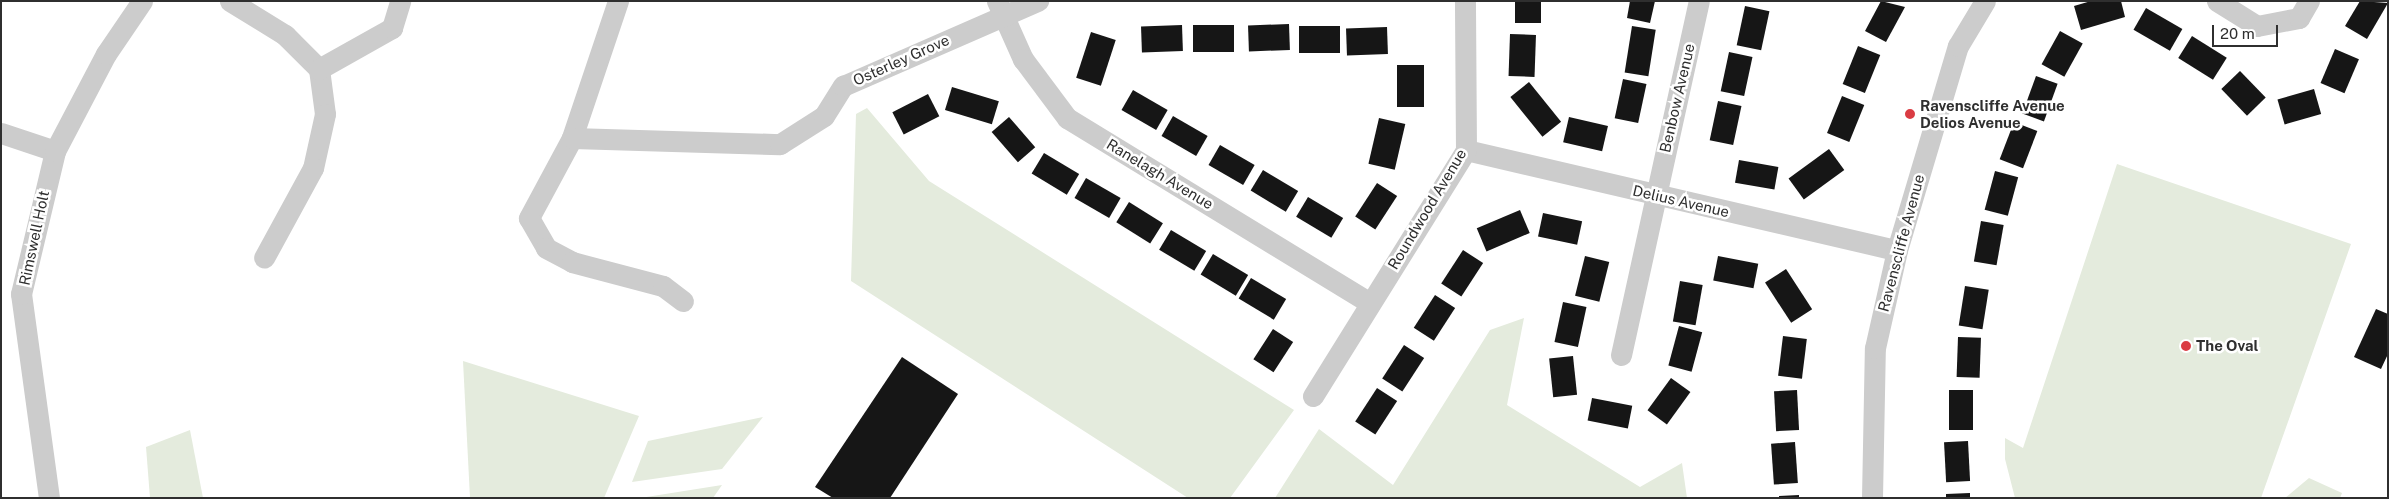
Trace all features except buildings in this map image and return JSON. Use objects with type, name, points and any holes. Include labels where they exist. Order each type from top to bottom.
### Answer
[{"type":"street","name":"Rimswell Holt","points":[[49,498],[21,294],[55,152],[106,54],[142,1]]},
{"type":"street","points":[[230,1],[284,35],[319,69],[325,114],[313,168],[264,258]]},
{"type":"street","points":[[319,69],[392,28],[400,1]]},
{"type":"street","points":[[618,1],[572,138],[529,218],[546,248],[572,262],[663,286],[683,301]]},
{"type":"street","name":"Osterley Grove","points":[[572,138],[780,144],[824,116],[843,86],[1000,8],[1038,1]]},
{"type":"street","name":"Roundwood Avenue","points":[[1314,396],[1466,150],[1465,1]]},
{"type":"street","name":"Benbow Avenue","points":[[1621,355],[1654,196],[1700,1]]},
{"type":"street","name":"Ravenscliffe Avenue","points":[[1872,498],[1874,348],[1896,250],[1958,46],[1985,1]]},
{"type":"street","points":[[2217,1],[2257,26],[2299,18],[2309,1]]},
{"type":"street","name":"Ranelagh Avenue","points":[[1000,8],[1023,59],[1067,118],[1370,303]]},
{"type":"street","points":[[1,133],[55,152]]},
{"type":"street","name":"Delius Avenue","points":[[1466,150],[1654,196],[1896,250]]},
{"type":"shaded area","points":[[867,108],[929,181],[1294,410],[1230,498],[1188,498],[851,281],[856,114]]},
{"type":"shaded area","name":"The Oval","points":[[2117,164],[2351,244],[2261,498],[2015,498],[2005,459],[2005,438],[2023,448]]},
{"type":"shaded area","points":[[1524,318],[1507,405],[1640,487],[1682,463],[1687,498],[1275,498],[1319,429],[1393,485],[1490,330]]},
{"type":"shaded area","points":[[463,361],[639,416],[604,498],[470,498]]},
{"type":"shaded area","points":[[763,417],[722,469],[632,482],[648,441]]},
{"type":"shaded area","points":[[190,430],[203,498],[150,498],[146,447]]},
{"type":"shaded area","points":[[2309,478],[2342,493],[2340,498],[2285,498]]},
{"type":"shaded area","points":[[722,485],[713,498],[640,498]]},
{"type":"place","name":"Ravenscliffe Avenue Delios Avenue","points":[[1910,114]]},
{"type":"place","name":"The Oval","points":[[2186,346]]}]
